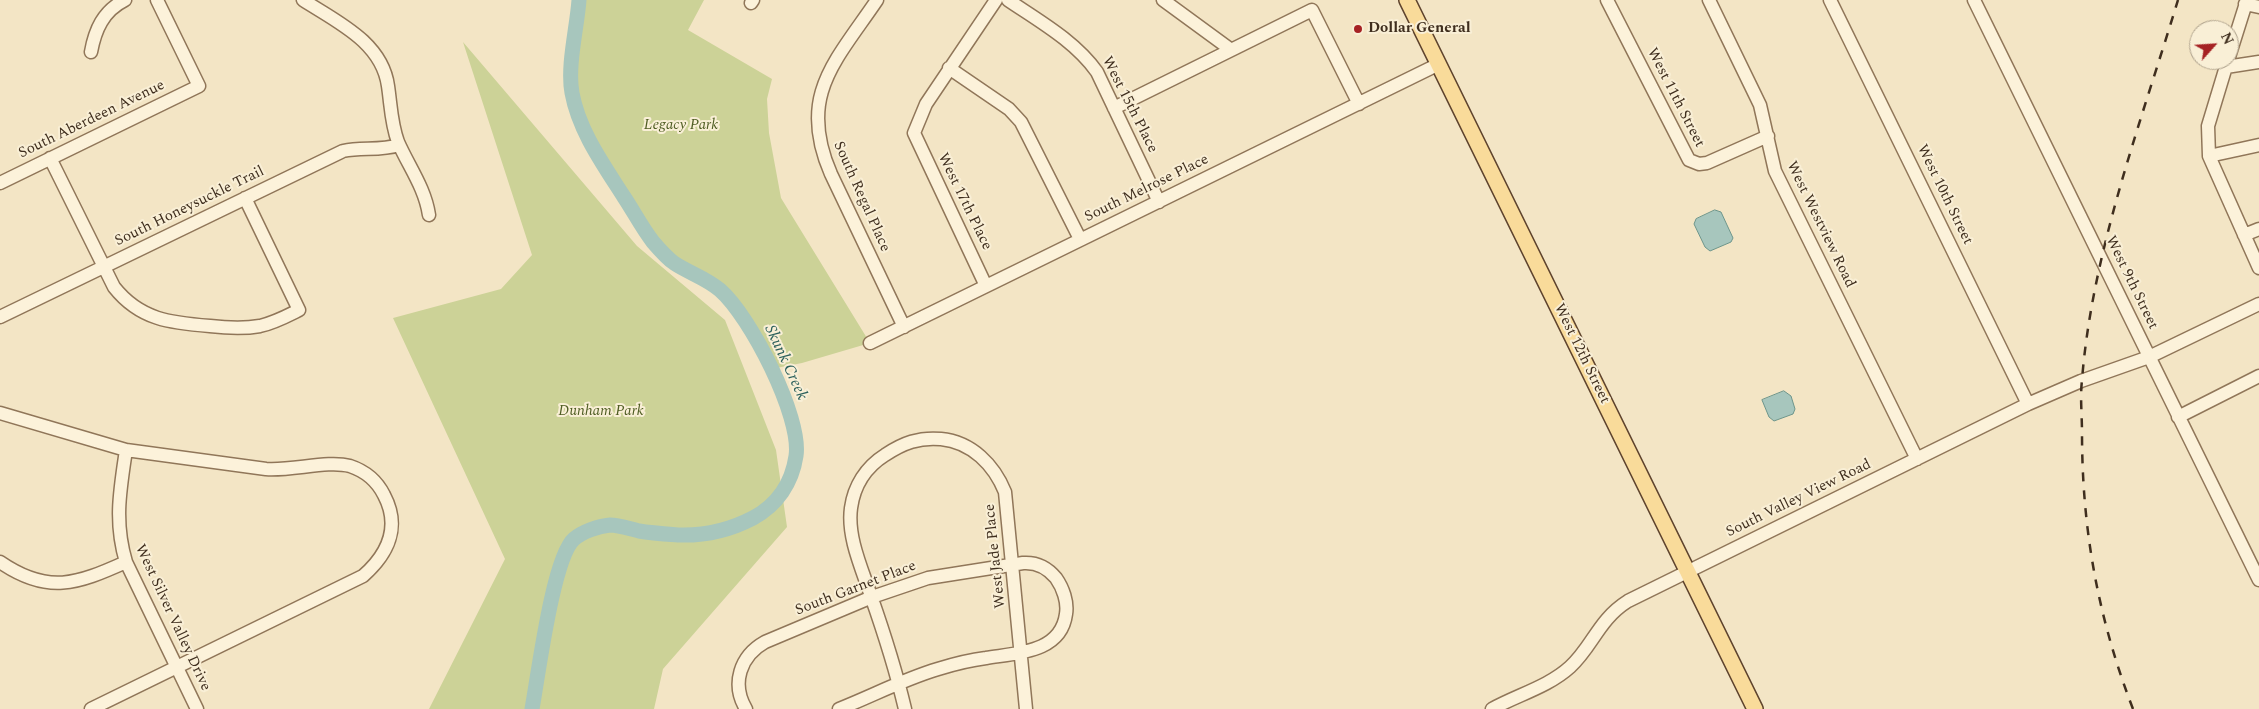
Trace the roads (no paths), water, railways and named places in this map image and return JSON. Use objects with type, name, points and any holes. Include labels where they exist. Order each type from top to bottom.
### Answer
[{"type":"main road","name":"West 12th Street","points":[[1407,0],[1755,709]]},
{"type":"street","points":[[91,52],[97,28],[106,15],[125,0]]},
{"type":"street","name":"South Aberdeen Avenue","points":[[0,183],[199,86],[157,0]]},
{"type":"street","points":[[303,0],[358,36],[370,48],[384,70],[394,129],[399,145],[426,199],[428,215]]},
{"type":"street","name":"South Regal Place","points":[[877,0],[834,63],[823,85],[818,104],[818,136],[830,174],[904,327]]},
{"type":"street","points":[[996,0],[950,68],[1009,110],[1021,122],[1080,240]]},
{"type":"street","name":"West 15th Place","points":[[1008,0],[1085,56],[1097,72],[1159,202]]},
{"type":"street","points":[[1164,0],[1230,49]]},
{"type":"street","name":"West 11th Street","points":[[1608,0],[1689,160],[1699,164],[1707,163],[1768,136]]},
{"type":"street","name":"West Westview Road","points":[[1709,0],[1760,105],[1775,172],[1917,459]]},
{"type":"street","name":"West 10th Street","points":[[1830,0],[2028,404]]},
{"type":"street","name":"West 9th Street","points":[[1974,0],[2259,580]]},
{"type":"street","points":[[2239,25],[2246,2],[2259,7]]},
{"type":"street","points":[[1114,108],[1312,10],[1359,104]]},
{"type":"street","points":[[2239,61],[2259,62]]},
{"type":"street","name":"South Melrose Place","points":[[870,343],[1439,64]]},
{"type":"street","name":"West 17th Place","points":[[950,68],[926,104],[914,133],[986,286]]},
{"type":"street","points":[[2225,70],[2208,126],[2209,156],[2259,268]]},
{"type":"street","name":"South Honeysuckle Trail","points":[[0,316],[342,151],[354,149],[379,150],[399,145]]},
{"type":"street","points":[[2209,156],[2259,145]]},
{"type":"street","points":[[50,158],[114,287],[128,302],[139,310],[164,321],[242,328],[268,324],[300,310],[245,198]]},
{"type":"street","points":[[2244,235],[2259,229]]},
{"type":"street","name":"South Valley View Road","points":[[1492,709],[1547,683],[1568,669],[1579,658],[1611,612],[1628,601],[2028,404],[2082,381],[2148,357],[2259,304]]},
{"type":"street","points":[[2178,417],[2259,376]]},
{"type":"street","points":[[0,413],[126,450],[266,469],[281,470],[328,464],[349,466],[359,470],[376,482],[389,504],[393,527],[387,549],[376,564],[363,576],[90,709]]},
{"type":"street","name":"West Jade Place","points":[[872,597],[852,534],[853,499],[860,480],[872,464],[906,442],[924,438],[948,440],[978,454],[988,462],[998,476],[1005,492],[1026,709]]},
{"type":"street","name":"West Silver Valley Drive","points":[[126,450],[118,506],[118,527],[126,562],[196,709]]},
{"type":"street","points":[[0,562],[26,578],[55,583],[84,580],[126,562]]},
{"type":"street","name":"South Garnet Place","points":[[744,705],[738,687],[742,666],[746,657],[758,646],[872,597],[945,574],[1031,562],[1045,568],[1059,582],[1066,603],[1066,617],[1058,634],[1049,642],[1022,654]]},
{"type":"street","points":[[872,597],[899,683],[905,709]]},
{"type":"street","points":[[839,709],[899,683],[960,663],[1022,654]]},
{"type":"water","points":[[1715,210],[1721,212],[1733,238],[1731,242],[1710,251],[1705,247],[1694,224],[1696,219]]},
{"type":"water","points":[[1784,391],[1791,396],[1795,409],[1793,414],[1774,421],[1769,417],[1762,400]]},
{"type":"waterway","name":"Skunk Creek","points":[[532,709],[553,592],[566,550],[574,539],[590,530],[610,525],[644,532],[678,535],[707,533],[735,526],[762,513],[776,500],[787,484],[796,456],[796,439],[791,417],[782,393],[772,368],[745,321],[720,290],[674,263],[653,242],[600,160],[586,134],[575,107],[571,82],[571,59],[579,0]]},
{"type":"railway","points":[[2133,709],[2110,641],[2094,573],[2085,504],[2081,386],[2087,332],[2107,236],[2134,140],[2178,0]]},
{"type":"place","name":"Dollar General","points":[[1358,29]]},
{"type":"park label","name":"Legacy Park","points":[[681,126]]},
{"type":"park label","name":"Dunham Park","points":[[601,412]]}]
